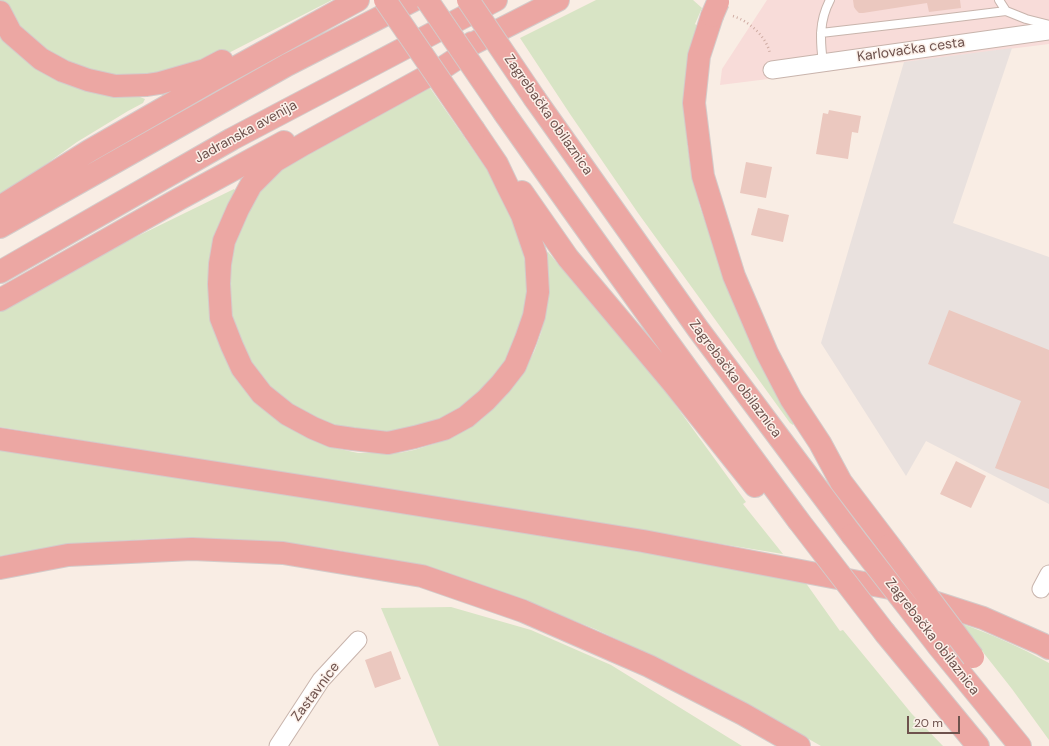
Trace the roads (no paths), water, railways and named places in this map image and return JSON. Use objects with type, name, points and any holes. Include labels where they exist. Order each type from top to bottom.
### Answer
[{"type":"highway","points":[[0,12],[11,33],[41,59],[63,70],[88,80],[115,86],[147,85],[160,83],[204,70],[326,6],[358,0]]},
{"type":"highway","points":[[0,208],[89,151],[358,0]]},
{"type":"highway","points":[[386,0],[474,130],[497,164],[522,215],[536,256],[538,292],[534,316],[515,366],[486,400],[466,416],[444,429],[388,443],[332,436],[312,428],[287,414],[262,394],[242,368],[220,318],[220,264],[224,241],[238,209],[248,191],[275,161],[304,144],[444,67],[459,57],[472,43]]},
{"type":"highway","points":[[0,227],[287,65],[414,0]]},
{"type":"highway","points":[[427,0],[586,229],[735,435],[885,633],[978,746]]},
{"type":"highway","name":"Zagrebačka obilaznica","points":[[468,0],[535,99],[698,329],[852,535],[939,647],[1020,746]]},
{"type":"highway","name":"Jadranska avenija","points":[[0,272],[232,139],[496,0]]},
{"type":"highway","points":[[0,300],[179,199],[367,98],[558,0]]},
{"type":"highway","points":[[720,8],[700,56],[694,104],[703,176],[734,276],[767,353],[791,399],[820,443],[841,482],[973,657],[989,708]]},
{"type":"highway","points":[[497,164],[512,178],[568,258],[673,383],[772,508],[798,520]]},
{"type":"highway","points":[[0,439],[643,541],[890,588],[983,618],[1049,648]]},
{"type":"highway","points":[[0,568],[68,555],[192,549],[283,553],[422,576],[523,612],[649,666],[743,714],[799,746]]},
{"type":"street","name":"Karlovačka cesta","points":[[772,70],[1049,31]]},
{"type":"street","name":"Zastavnice","points":[[278,746],[321,680],[358,640]]},
{"type":"lane","points":[[823,63],[821,33],[824,16],[830,0]]},
{"type":"lane","points":[[998,0],[1006,11]]},
{"type":"lane","points":[[821,33],[1006,11],[1026,19],[1049,25]]}]
